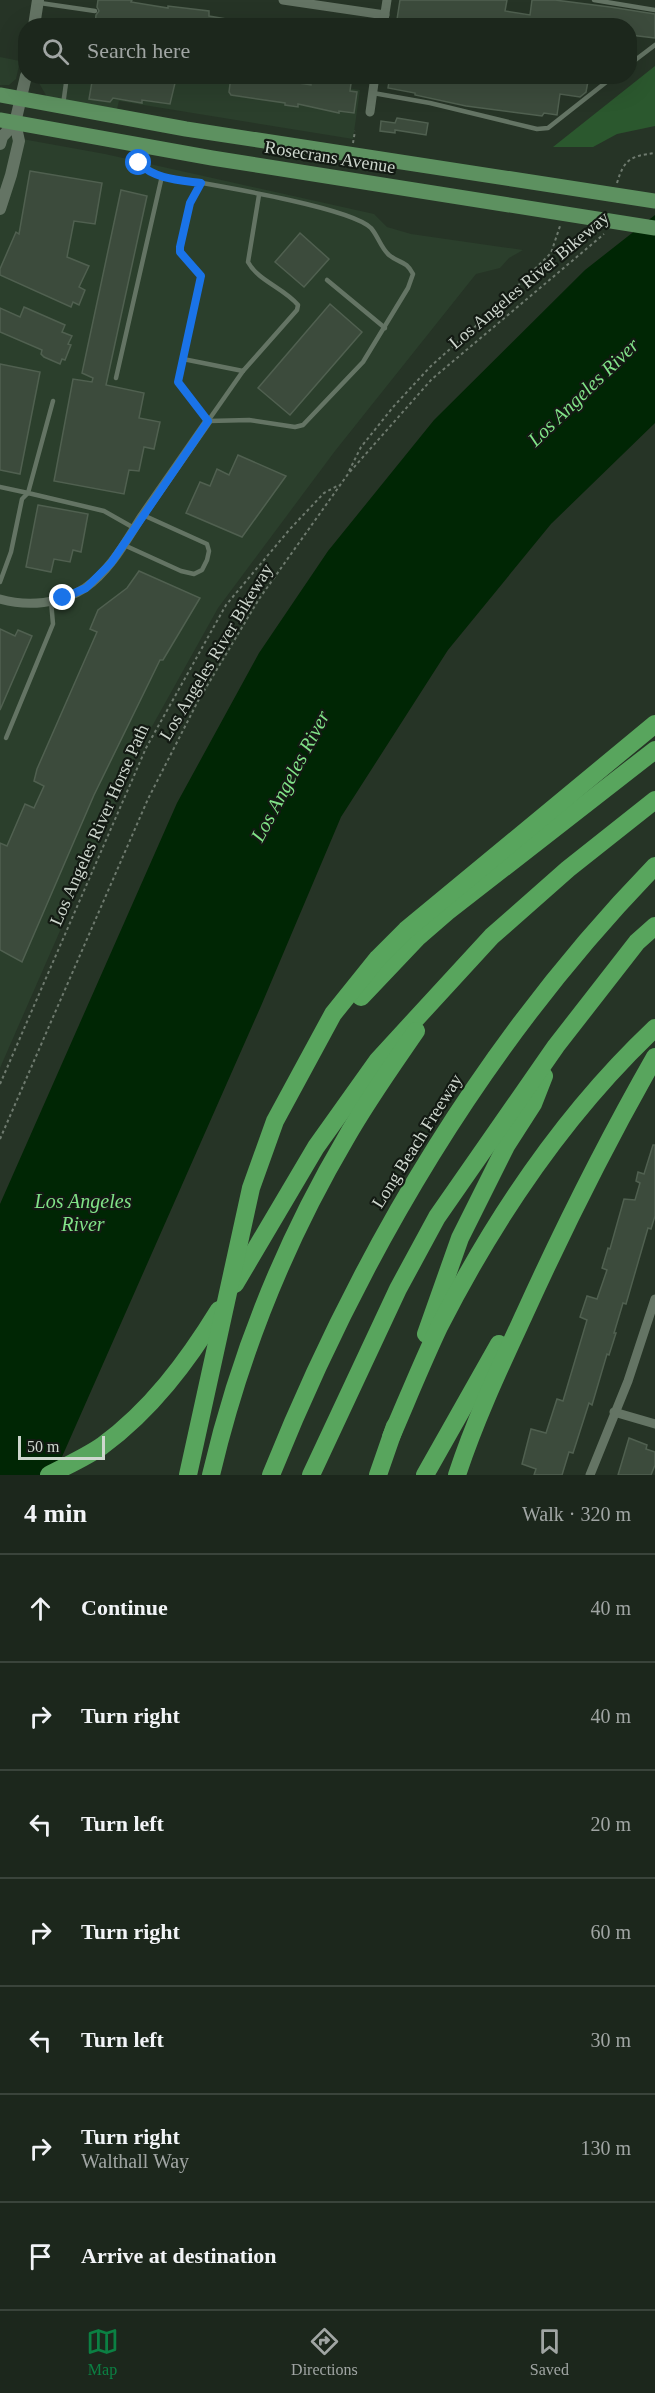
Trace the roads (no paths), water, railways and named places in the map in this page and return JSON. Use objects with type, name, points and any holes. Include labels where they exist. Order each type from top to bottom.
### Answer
[{"type":"highway","points":[[188,1475],[251,1188],[282,1105],[333,1014],[378,958],[406,930],[655,724]]},
{"type":"highway","points":[[315,1047],[386,969],[439,919],[655,750]]},
{"type":"highway","points":[[49,1475],[100,1447],[151,1402],[174,1377],[226,1300],[316,1147],[378,1060],[515,915],[655,800]]},
{"type":"highway","name":"Long Beach Freeway","points":[[271,1475],[314,1373],[353,1291],[395,1214],[443,1136],[487,1071],[546,992],[594,933],[655,866]]},
{"type":"highway","points":[[311,1475],[398,1289],[437,1217],[556,1046],[637,942],[655,926]]},
{"type":"highway","points":[[211,1475],[236,1383],[255,1326],[305,1212],[346,1137],[447,985]]},
{"type":"highway","points":[[392,1437],[438,1330],[475,1259],[531,1171],[591,1096],[655,1028]]},
{"type":"highway","points":[[378,1475],[460,1238],[506,1146],[533,1104],[556,1046]]},
{"type":"highway","points":[[457,1475],[468,1440],[489,1391],[554,1249],[624,1112],[655,1057]]},
{"type":"highway","points":[[425,1475],[554,1249]]},
{"type":"highway","points":[[42,1475],[100,1447]]},
{"type":"main road","name":"Rosecrans Avenue","points":[[0,95],[62,107],[655,201]]},
{"type":"main road","name":"Rosecrans Avenue","points":[[8,122],[655,228]]},
{"type":"street","points":[[283,0],[385,15]]},
{"type":"street","points":[[384,18],[387,0]]},
{"type":"street","points":[[35,18],[37,1]]},
{"type":"street","points":[[0,144],[8,122],[21,100],[24,84]]},
{"type":"street","points":[[370,112],[374,84]]},
{"type":"street","points":[[0,209],[12,175],[19,141],[8,122]]},
{"type":"street","points":[[0,599],[20,603],[51,601],[75,594],[91,584],[124,545],[208,421]]},
{"type":"street","points":[[590,1475],[628,1381],[655,1299]]},
{"type":"street","points":[[614,1412],[655,1424]]},
{"type":"lane","points":[[594,0],[655,10]]},
{"type":"lane","points":[[37,1],[95,11]]},
{"type":"lane","points":[[637,59],[655,45]]},
{"type":"lane","points":[[62,107],[66,84]]},
{"type":"lane","points":[[373,93],[430,103],[537,129],[548,128],[604,84]]},
{"type":"lane","points":[[134,144],[139,163],[150,172],[162,177],[260,195],[345,215],[370,227],[389,255],[409,265],[413,274],[385,328],[363,362],[303,426],[249,420],[208,421]]},
{"type":"lane","points":[[116,378],[162,177]]},
{"type":"lane","points":[[201,183],[190,203],[180,247],[180,252],[201,276],[178,382],[208,421]]},
{"type":"lane","points":[[208,421],[243,371],[297,310],[298,304],[292,298],[254,271],[248,262],[260,195]]},
{"type":"lane","points":[[327,280],[385,328]]},
{"type":"lane","points":[[183,359],[243,371]]},
{"type":"lane","points":[[0,582],[11,552],[22,499],[28,493],[53,401]]},
{"type":"lane","points":[[0,487],[104,511],[134,528]]},
{"type":"lane","points":[[124,545],[181,571],[194,574],[202,570],[208,556],[207,544],[143,515]]},
{"type":"lane","points":[[6,738],[53,624],[51,601]]},
{"type":"water","name":"Los Angeles River","points":[[655,215],[655,423],[551,524],[448,650],[341,817],[261,1006],[54,1475],[0,1475],[0,1204],[177,803],[259,653],[328,551],[434,420],[585,270]]}]
